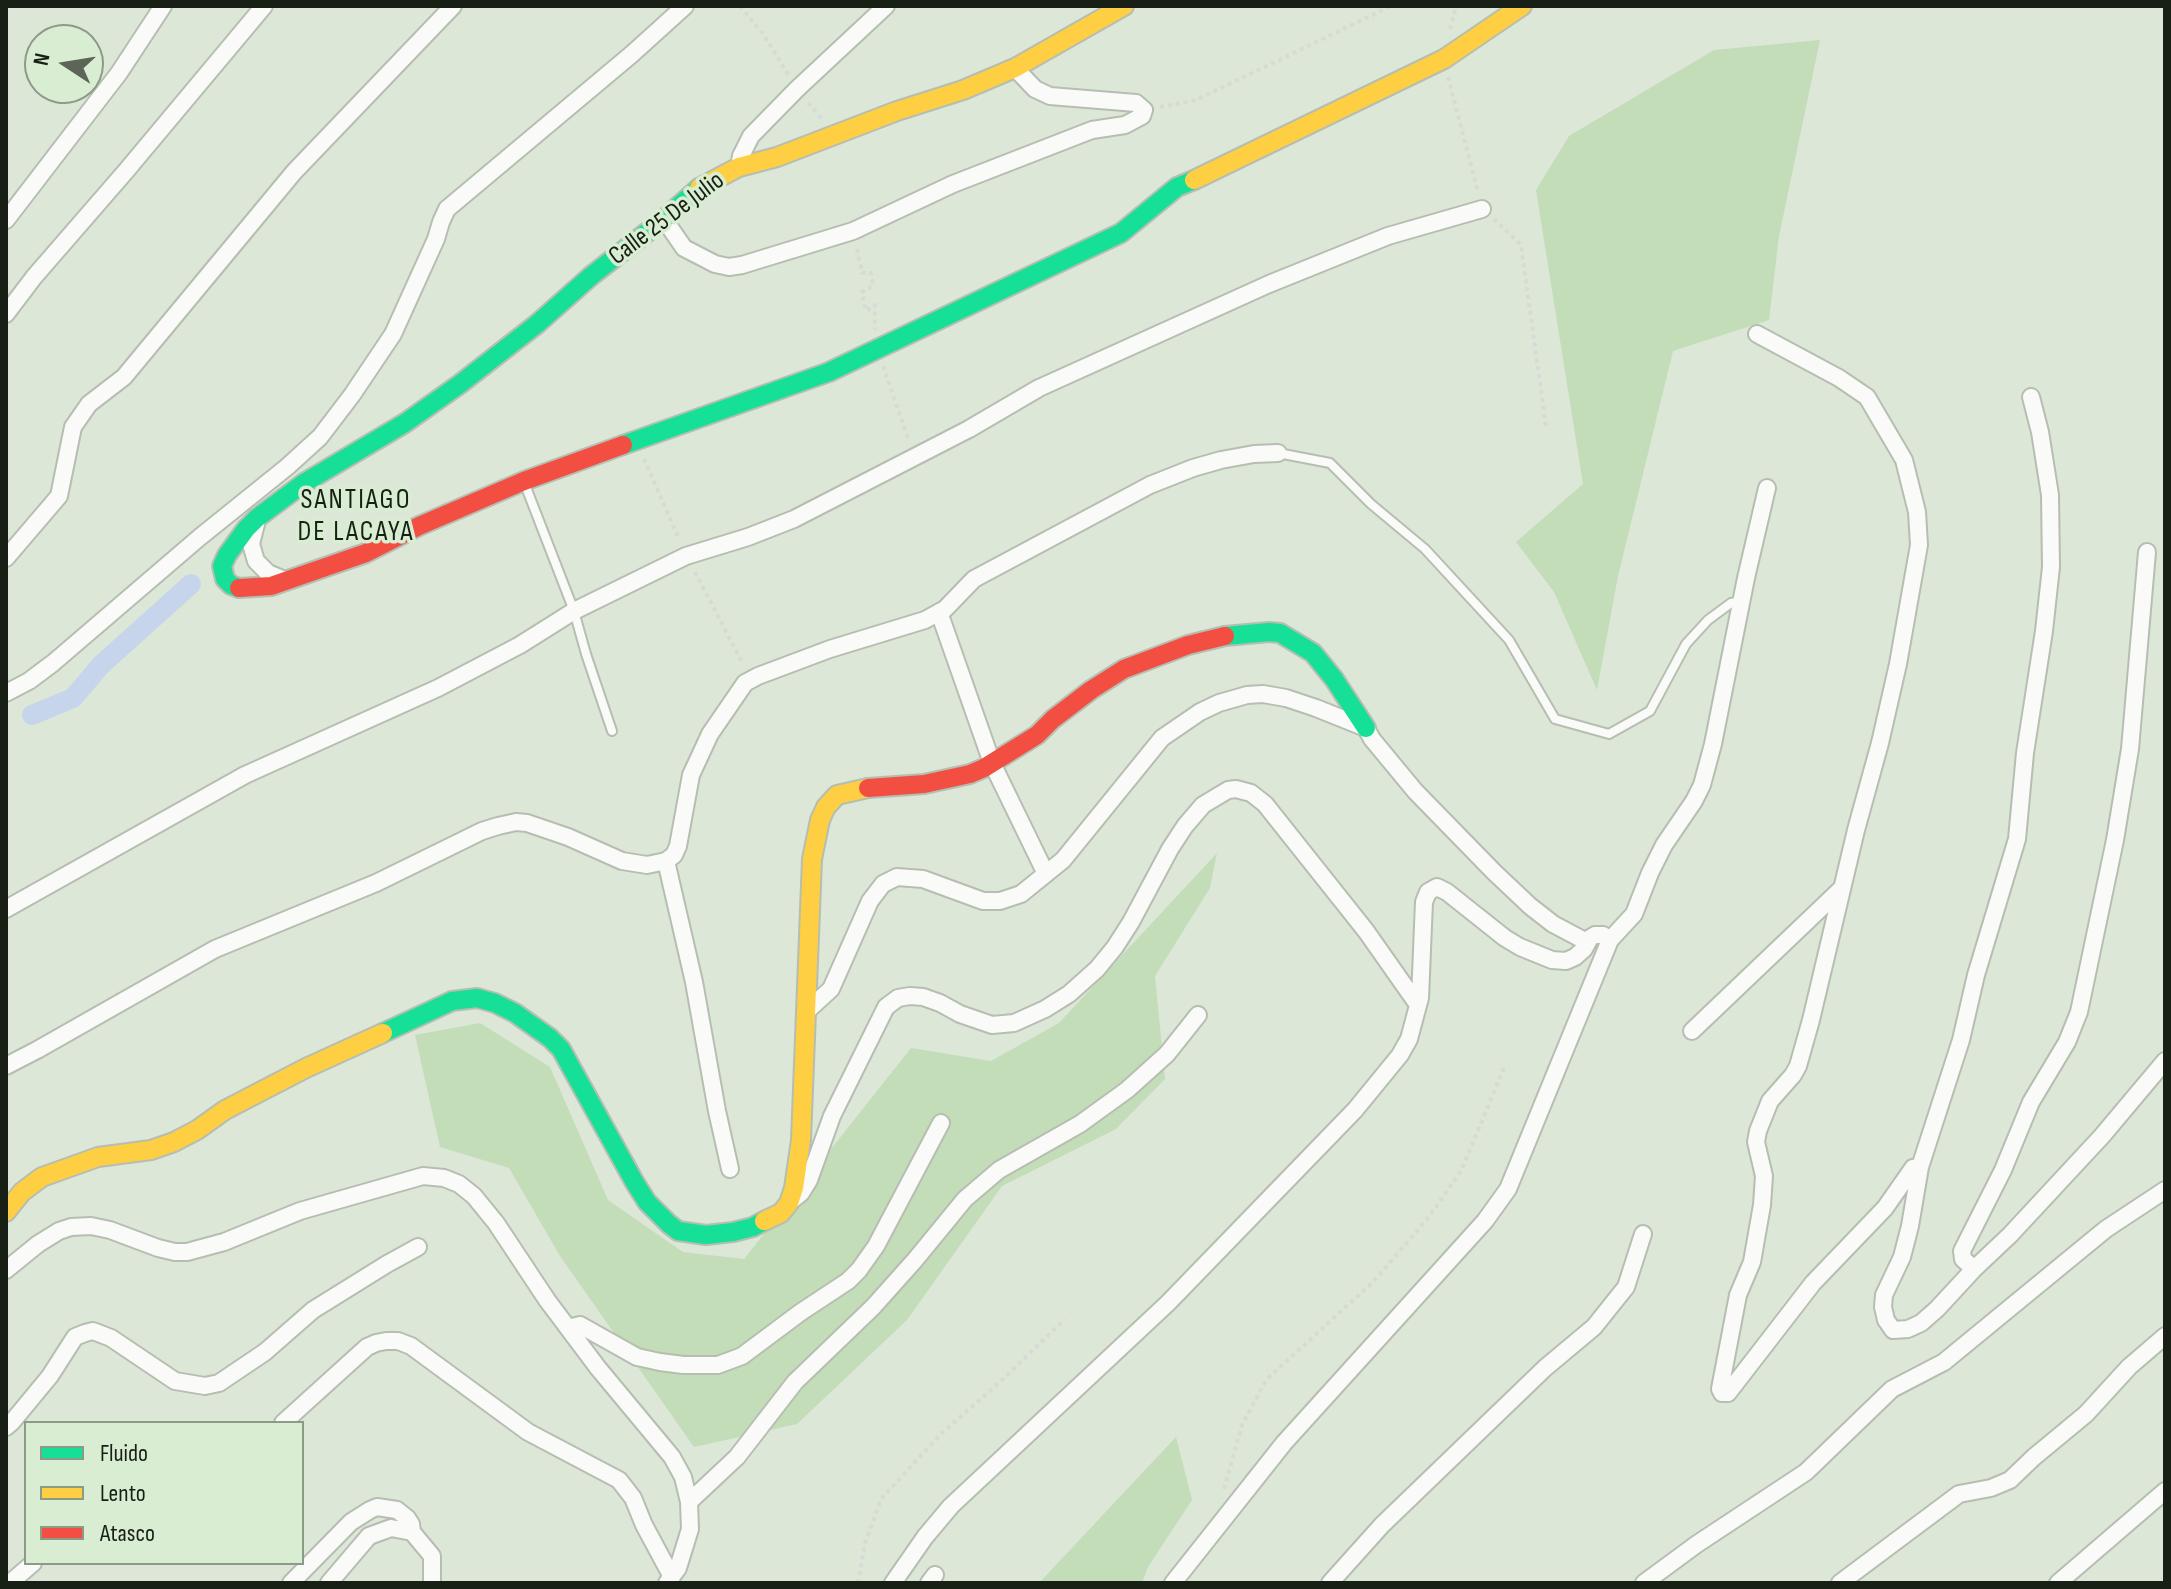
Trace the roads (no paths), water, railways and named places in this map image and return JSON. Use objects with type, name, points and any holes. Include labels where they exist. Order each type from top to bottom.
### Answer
[{"type":"street","points":[[6,220],[119,73],[163,6]]},
{"type":"street","points":[[6,314],[264,6]]},
{"type":"street","points":[[6,558],[59,496],[73,427],[89,404],[124,377],[294,172],[453,6]]},
{"type":"street","points":[[6,693],[53,663],[320,437],[393,334],[447,209],[621,64],[685,6]]},
{"type":"street","points":[[739,167],[751,136],[886,6]]},
{"type":"street","name":"Calle 25 De Julio","points":[[287,581],[242,589],[225,579],[222,566],[227,555],[257,518],[304,483],[405,423],[460,384],[537,324],[699,188],[739,167],[777,157],[1015,68],[1124,6]]},
{"type":"street","points":[[257,518],[251,544],[256,561],[268,573],[287,581],[366,553],[419,526],[524,481],[829,372],[1121,233],[1177,187],[1444,59],[1522,6]]},
{"type":"street","points":[[664,219],[684,248],[715,264],[729,267],[742,265],[853,231],[953,184],[1092,130],[1125,125],[1142,116],[1144,110],[1136,103],[1125,100],[1050,96],[1035,89],[1015,68]]},
{"type":"street","points":[[6,909],[245,775],[438,688],[520,645],[574,611],[686,556],[794,519],[969,429],[1039,388],[1269,284],[1388,236],[1482,209]]},
{"type":"street","points":[[1757,334],[1839,378],[1867,397],[1904,460],[1917,512],[1919,545],[1883,730],[1798,1066],[1770,1101],[1758,1131],[1756,1142],[1764,1176],[1760,1220],[1752,1262],[1738,1295],[1720,1389],[1722,1393],[1728,1393],[1826,1268],[1885,1208],[1913,1168],[1920,1167]]},
{"type":"street","points":[[2031,397],[2047,468],[2052,522],[2051,567],[2025,753],[2017,839],[1976,975],[1961,1040],[1920,1167],[1902,1257],[1884,1295],[1886,1320],[1893,1330],[1908,1329],[1921,1323],[2010,1235],[2102,1136],[2165,1061]]},
{"type":"street","points":[[6,1066],[215,949],[376,883],[498,826],[516,822],[536,825],[635,864],[666,861],[674,855],[678,846],[688,786],[699,758],[710,734],[745,683],[830,649],[925,620],[957,598],[974,579],[1150,485],[1221,460],[1278,453]]},
{"type":"street","points":[[287,467],[304,483]]},
{"type":"street","points":[[1173,1583],[1284,1443],[1485,1221],[1508,1189],[1610,940],[1632,917],[1664,845],[1702,785],[1767,488]]},
{"type":"street","points":[[1974,1269],[1963,1259],[1962,1251],[2003,1170],[2031,1102],[2067,1042],[2079,1012],[2115,840],[2130,749],[2147,552]]},
{"type":"street","points":[[939,612],[992,763],[1046,874]]},
{"type":"street","points":[[789,1203],[801,1140],[812,859],[826,807],[837,795],[852,790],[909,786],[953,780],[970,774],[1037,735],[1053,719],[1109,677],[1188,645],[1231,635],[1280,633],[1313,653],[1334,679],[1372,739],[1415,791],[1530,906],[1553,924],[1587,942]]},
{"type":"street","points":[[807,1011],[831,989],[870,901],[883,884],[897,877],[923,879],[983,901],[1000,901],[1021,894],[1063,860],[1162,738],[1200,712],[1247,695],[1263,694],[1286,698],[1366,728]]},
{"type":"street","points":[[6,1212],[22,1192],[42,1177],[98,1157],[151,1150],[174,1142],[225,1110],[306,1068],[452,1001],[477,998],[515,1013],[561,1049],[647,1202],[669,1224],[678,1231],[706,1235],[753,1227],[781,1213],[809,1180],[832,1116],[886,1007],[898,998],[923,997],[992,1025],[1014,1023],[1069,994],[1097,969],[1115,947],[1185,826],[1203,805],[1228,790],[1251,793],[1265,804],[1366,931],[1418,1005]]},
{"type":"street","points":[[666,861],[694,982],[730,1169]]},
{"type":"street","points":[[893,1583],[951,1506],[1168,1303],[1355,1110],[1400,1055],[1409,1039],[1418,1005],[1424,902],[1432,889],[1437,887],[1447,892],[1505,938],[1546,958],[1570,960],[1580,953],[1590,938],[1600,934],[1610,940]]},
{"type":"street","points":[[1692,1031],[1842,888]]},
{"type":"street","points":[[689,1502],[737,1457],[795,1382],[873,1307],[965,1199],[999,1170],[1080,1124],[1127,1090],[1167,1054],[1198,1015]]},
{"type":"street","points":[[568,1328],[576,1325],[584,1327],[637,1357],[660,1362],[718,1365],[742,1356],[859,1270],[876,1246],[941,1123]]},
{"type":"street","points":[[6,1270],[38,1244],[71,1227],[91,1226],[110,1230],[158,1248],[187,1252],[224,1242],[300,1211],[423,1176],[444,1178],[459,1184],[474,1196],[496,1223],[547,1300],[672,1457],[683,1477],[689,1502],[690,1529],[678,1568],[670,1580]]},
{"type":"street","points":[[1644,1583],[1806,1472],[1892,1389],[1944,1362],[2106,1229],[2165,1190]]},
{"type":"street","points":[[1330,1583],[1382,1525],[1545,1368],[1594,1327],[1626,1287],[1643,1234]]},
{"type":"street","points":[[6,1427],[41,1388],[75,1337],[93,1331],[101,1333],[175,1381],[205,1386],[219,1383],[265,1352],[313,1310],[418,1247]]},
{"type":"street","points":[[1840,1583],[1959,1494],[1991,1488],[2010,1480],[2086,1414],[2129,1367],[2165,1336]]},
{"type":"street","points":[[285,1421],[367,1347],[386,1341],[411,1346],[528,1432],[619,1480],[633,1498],[670,1580]]},
{"type":"street","points":[[2058,1583],[2165,1491]]},
{"type":"street","points":[[291,1583],[351,1522],[377,1507],[397,1510],[407,1518],[412,1532],[432,1556],[432,1583]]},
{"type":"street","points":[[329,1583],[369,1536],[391,1528],[412,1532]]},
{"type":"street","points":[[10,1583],[31,1565]]},
{"type":"lane","points":[[1278,453],[1330,463],[1371,504],[1425,549],[1509,640],[1555,719],[1609,734],[1650,711],[1686,644],[1708,620],[1731,603],[1742,601]]},
{"type":"lane","points":[[524,481],[574,611],[612,731]]},
{"type":"waterway","points":[[32,715],[73,698],[101,665],[191,584]]},
{"type":"district","name":"SANTIAGO DE LACAYA","points":[[356,517]]}]
